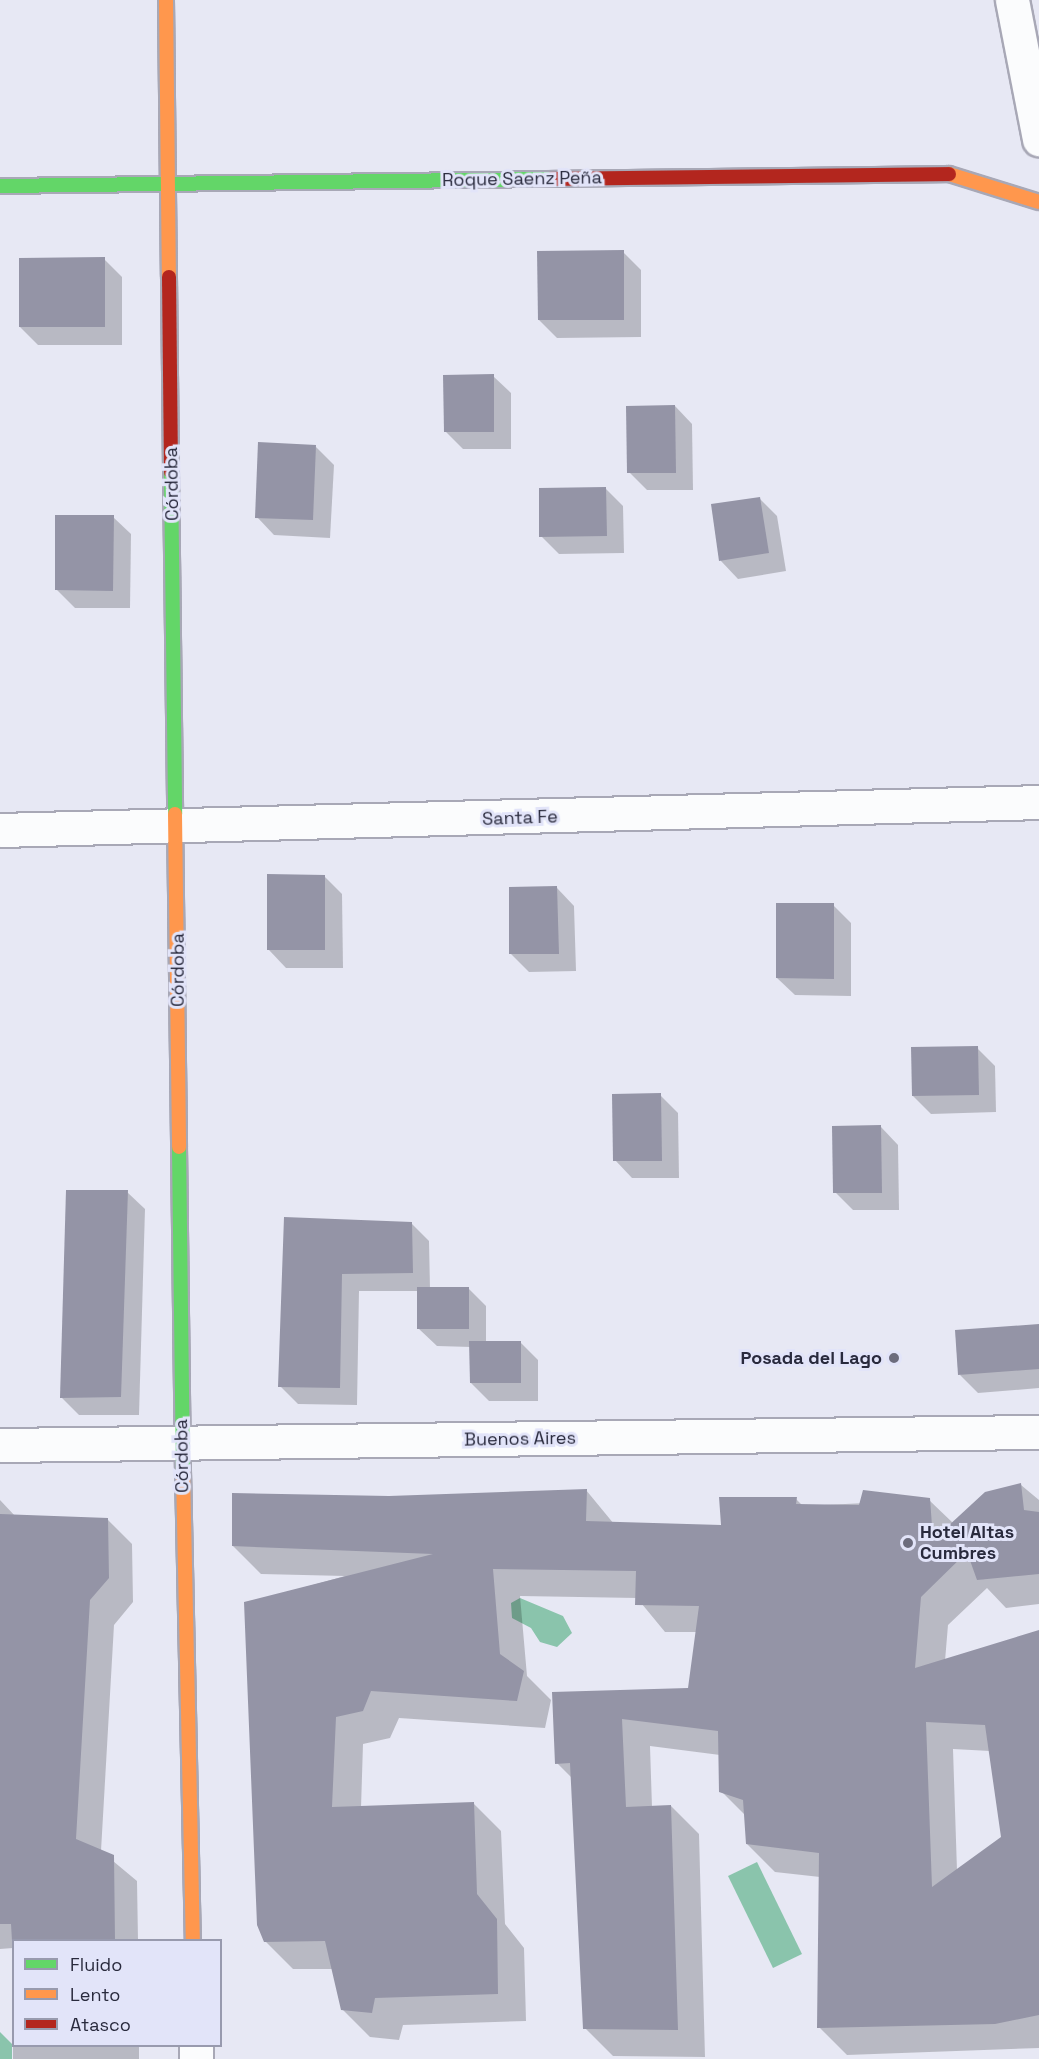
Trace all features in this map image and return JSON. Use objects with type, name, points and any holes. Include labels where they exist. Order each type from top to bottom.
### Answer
[{"type":"street","name":"Córdoba","points":[[166,0],[177,828],[182,1443],[193,1939]]},
{"type":"street","points":[[1012,0],[1039,139]]},
{"type":"street","name":"Roque Saenz Peña","points":[[0,186],[959,174],[1039,202]]},
{"type":"street","name":"Santa Fe","points":[[0,830],[177,828],[1039,802]]},
{"type":"street","name":"Buenos Aires","points":[[0,1445],[1039,1432]]},
{"type":"shaded area","points":[[520,1598],[563,1616],[572,1633],[557,1647],[540,1642],[531,1628],[512,1618],[511,1603]]},
{"type":"shaded area","points":[[757,1862],[802,1954],[773,1968],[728,1876]]},
{"type":"shaded area","points":[[0,2032],[12,2044],[12,2059],[0,2059]]},
{"type":"building","points":[[624,250],[624,320],[538,320],[537,251]]},
{"type":"building","points":[[105,257],[105,327],[19,327],[19,258]]},
{"type":"building","points":[[494,374],[494,432],[444,432],[443,375]]},
{"type":"building","points":[[675,405],[676,473],[627,473],[626,406]]},
{"type":"building","points":[[258,442],[316,445],[313,520],[255,518]]},
{"type":"building","points":[[606,487],[607,536],[539,537],[539,488]]},
{"type":"building","points":[[760,497],[769,553],[719,561],[711,504]]},
{"type":"building","points":[[55,515],[114,515],[113,591],[55,590]]},
{"type":"building","points":[[267,874],[325,875],[325,950],[267,950]]},
{"type":"building","points":[[557,886],[559,954],[509,954],[509,887]]},
{"type":"building","points":[[776,903],[834,903],[834,979],[776,978]]},
{"type":"building","points":[[978,1046],[979,1095],[912,1096],[911,1047]]},
{"type":"building","points":[[661,1093],[662,1161],[613,1161],[612,1094]]},
{"type":"building","points":[[881,1125],[882,1193],[833,1193],[832,1126]]},
{"type":"building","points":[[66,1190],[128,1190],[121,1397],[60,1398]]},
{"type":"building","points":[[284,1217],[412,1222],[413,1273],[342,1274],[340,1388],[278,1387]]},
{"type":"building","points":[[417,1287],[469,1287],[469,1329],[417,1329]]},
{"type":"building","points":[[1039,1324],[1039,1369],[958,1375],[955,1330]]},
{"type":"building","points":[[469,1341],[521,1341],[521,1383],[470,1383]]},
{"type":"building","points":[[1021,1483],[1024,1510],[1039,1512],[1039,1574],[977,1580],[967,1552],[921,1597],[915,1668],[1039,1630],[1039,2015],[995,2024],[817,2028],[819,1853],[746,1844],[743,1800],[719,1792],[718,1731],[622,1719],[626,1807],[671,1805],[678,2030],[583,2029],[570,1763],[555,1764],[552,1692],[688,1688],[699,1606],[635,1605],[636,1571],[493,1569],[500,1654],[524,1671],[517,1701],[371,1691],[363,1711],[336,1717],[332,1807],[474,1802],[477,1894],[497,1919],[498,1994],[375,1998],[372,2013],[341,2010],[325,1941],[264,1942],[257,1925],[244,1602],[433,1554],[232,1546],[232,1493],[389,1496],[587,1489],[586,1521],[721,1525],[719,1497],[797,1497],[796,1504],[859,1505],[863,1490],[930,1498],[933,1540],[985,1492]],"holes":[[[926,1722],[985,1725],[1001,1837],[932,1887]]]},
{"type":"building","points":[[0,1514],[108,1518],[109,1578],[90,1600],[76,1839],[114,1855],[115,1939],[12,1939],[12,1941],[11,1924],[0,1924]]},
{"type":"traffic: fast","points":[[0,186],[552,179]]},
{"type":"traffic: fast","points":[[171,472],[175,814]]},
{"type":"traffic: fast","points":[[179,1147],[183,1471]]},
{"type":"traffic: slow","points":[[166,0],[169,277]]},
{"type":"traffic: slow","points":[[949,174],[1039,202]]},
{"type":"traffic: slow","points":[[175,814],[179,1147]]},
{"type":"traffic: slow","points":[[183,1471],[193,1939]]},
{"type":"traffic: jam","points":[[552,179],[949,174]]},
{"type":"traffic: jam","points":[[169,277],[171,472]]},
{"type":"place","name":"Posada del Lago","points":[[894,1358]]},
{"type":"place","name":"Hotel Altas Cumbres","points":[[908,1543]]}]
